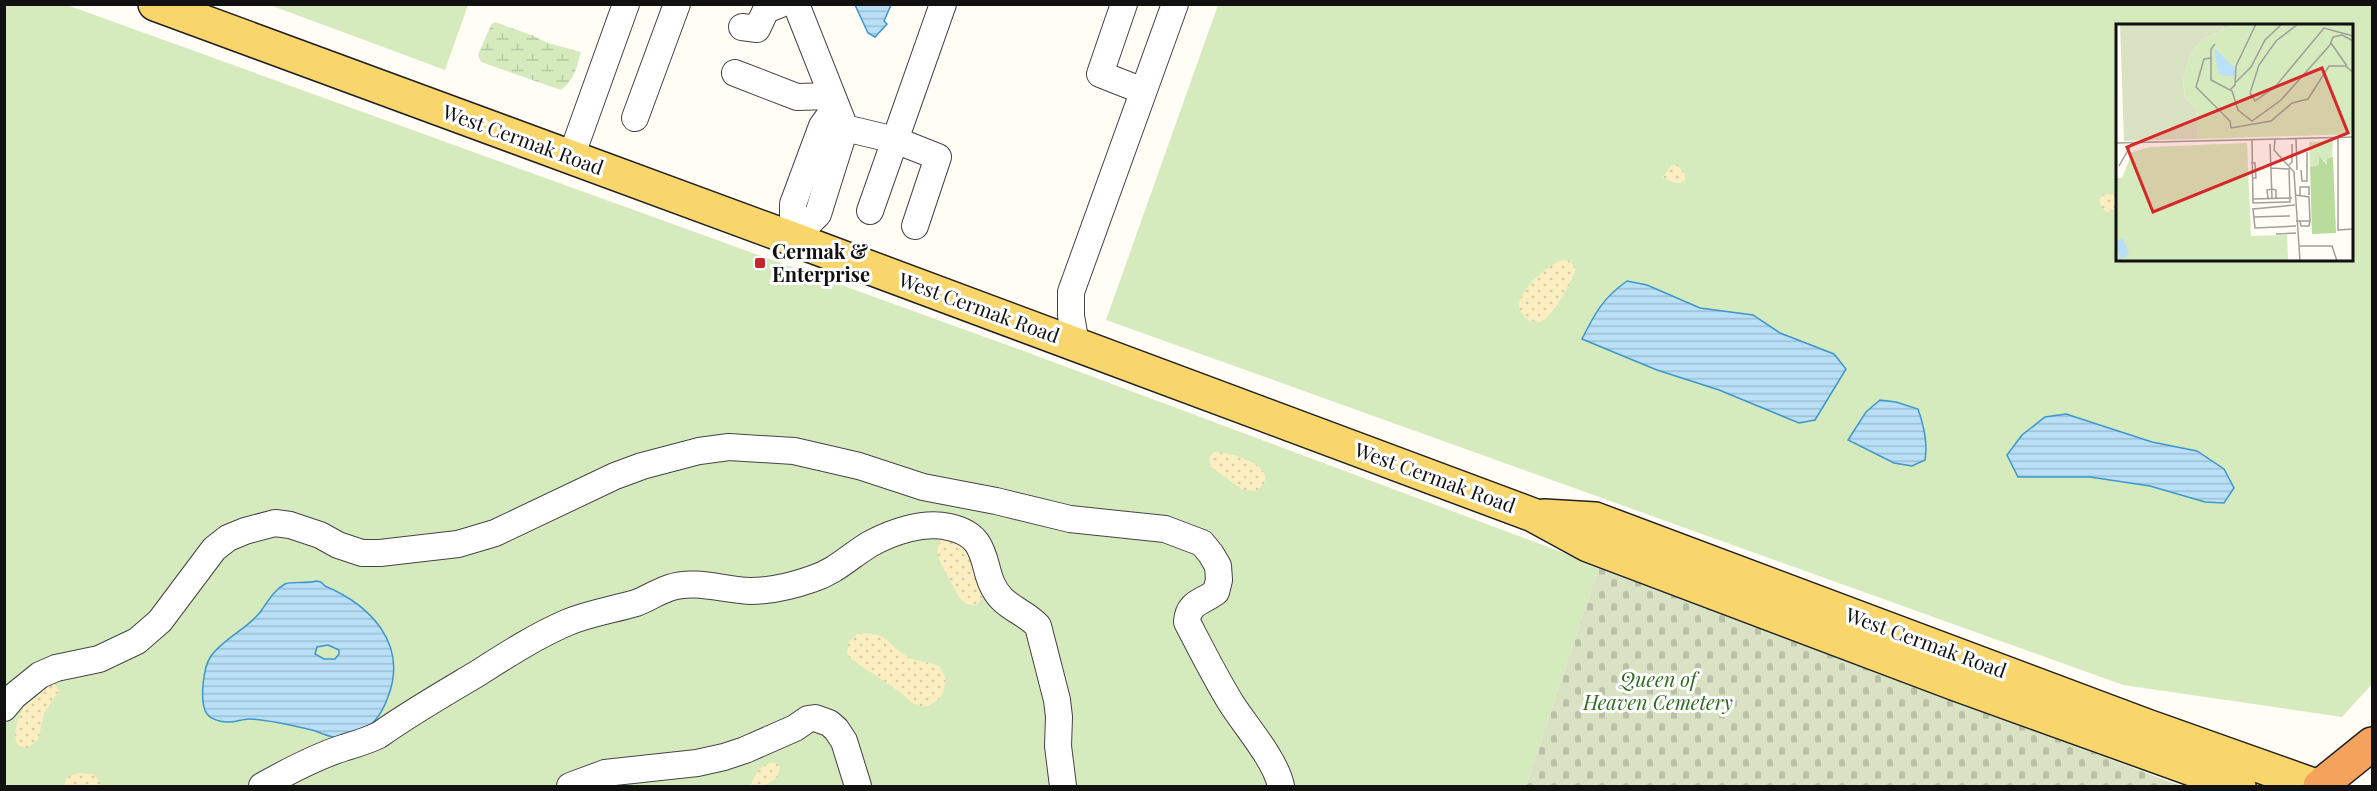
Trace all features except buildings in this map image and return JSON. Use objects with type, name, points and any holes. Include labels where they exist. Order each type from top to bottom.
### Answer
[{"type":"highway","points":[[2318,786],[2373,744]]},
{"type":"main road","name":"West Cermak Road","points":[[154,4],[1039,330],[1533,515],[1588,545],[1956,684],[2240,786]]},
{"type":"main road","name":"West Cermak Road","points":[[1533,515],[1595,519],[2136,722],[2318,786]]},
{"type":"street","points":[[571,158],[626,4]]},
{"type":"street","points":[[635,117],[677,4]]},
{"type":"street","points":[[742,27],[757,29],[766,10],[781,4]]},
{"type":"street","points":[[796,4],[837,110]]},
{"type":"street","points":[[870,211],[943,4]]},
{"type":"street","points":[[1125,4],[1100,74],[1143,92]]},
{"type":"street","points":[[1076,344],[1071,316],[1071,292],[1175,4]]},
{"type":"street","points":[[735,73],[837,110],[895,140],[938,157],[915,226]]},
{"type":"street","points":[[793,239],[793,204],[822,126],[837,110]]},
{"type":"street","points":[[1039,330],[1071,292]]},
{"type":"street","points":[[4,708],[14,696],[40,675],[56,668],[99,659],[137,641],[160,621],[214,549],[228,538],[245,531],[274,523],[290,525],[320,534],[338,545],[362,553],[458,544],[495,533],[615,476],[642,466],[699,451],[729,447],[762,448],[829,458],[923,487],[996,501],[1070,519],[1165,529],[1202,543],[1218,566],[1219,580],[1216,591],[1198,600],[1192,607],[1187,614],[1186,622],[1219,684],[1271,762],[1281,786]]},
{"type":"street","points":[[262,786],[344,747],[362,744],[379,735],[521,646],[573,620],[636,603],[677,586],[702,585],[752,591],[774,590],[794,585],[837,569],[871,544],[887,537],[902,531],[933,525],[948,527],[972,538],[982,549],[996,592],[1003,600],[1024,612],[1038,626],[1057,700],[1058,746],[1063,786]]},
{"type":"street","points":[[570,786],[605,773],[697,763],[724,757],[763,743],[795,728],[808,719],[815,718],[829,723],[844,741],[858,786]]},
{"type":"green space","points":[[5,5],[67,5],[1021,350],[1599,566],[1526,786],[5,786]]},
{"type":"green space","points":[[270,5],[468,5],[445,70]]},
{"type":"green space","points":[[1218,5],[2372,5],[2372,684],[2342,717],[2123,685],[1106,320]]},
{"type":"green space","points":[[495,22],[548,43],[581,52],[569,82],[561,90],[481,62],[478,55],[491,25]]},
{"type":"green space","name":"Queen of Heaven Cemetery","points":[[1599,566],[2181,786],[1526,786]]},
{"type":"sand","points":[[1672,165],[1677,165],[1685,174],[1685,180],[1682,183],[1675,183],[1662,177]]},
{"type":"sand","points":[[2104,194],[2116,195],[2116,211],[2111,209],[2108,213],[2102,208],[2099,200]]},
{"type":"sand","points":[[1563,260],[1570,261],[1576,269],[1566,290],[1558,304],[1542,322],[1530,321],[1519,309],[1523,293],[1550,266]]},
{"type":"sand","points":[[1214,452],[1243,458],[1253,463],[1265,475],[1264,483],[1256,491],[1243,490],[1210,466],[1209,458]]},
{"type":"sand","points":[[942,538],[965,541],[984,589],[977,605],[967,604],[961,599],[942,566],[938,550]]},
{"type":"sand","points":[[867,633],[881,636],[908,657],[940,667],[946,679],[943,693],[938,700],[921,707],[851,659],[847,654],[848,643],[857,634]]},
{"type":"sand","points":[[53,682],[59,691],[44,713],[38,740],[28,748],[19,746],[15,734],[19,717],[27,701],[36,690]]},
{"type":"sand","points":[[769,763],[776,763],[780,766],[778,776],[765,786],[750,786],[759,769]]},
{"type":"sand","points":[[80,773],[94,774],[100,786],[64,786],[67,777]]},
{"type":"water","points":[[855,5],[891,5],[884,21],[887,24],[875,37],[868,33]]},
{"type":"water","points":[[1627,281],[1647,285],[1700,308],[1753,315],[1780,333],[1834,354],[1846,369],[1815,420],[1799,423],[1719,390],[1657,370],[1582,339],[1600,307]]},
{"type":"water","points":[[1880,400],[1918,409],[1925,434],[1925,460],[1912,466],[1894,463],[1848,440],[1866,412]]},
{"type":"water","points":[[2066,414],[2152,442],[2197,451],[2224,469],[2234,488],[2224,503],[2205,502],[2150,486],[2090,477],[2018,477],[2007,455],[2022,435],[2045,417]]},
{"type":"water","points":[[321,582],[357,604],[381,628],[389,642],[393,658],[393,675],[389,694],[379,716],[363,730],[338,738],[271,721],[249,719],[224,722],[209,716],[203,702],[203,685],[211,656],[222,644],[256,617],[281,586],[288,583]],"holes":[[[328,645],[339,650],[335,659],[324,659],[315,654],[317,647]]]},
{"type":"place","name":"Cermak & Enterprise","points":[[760,263]]}]
